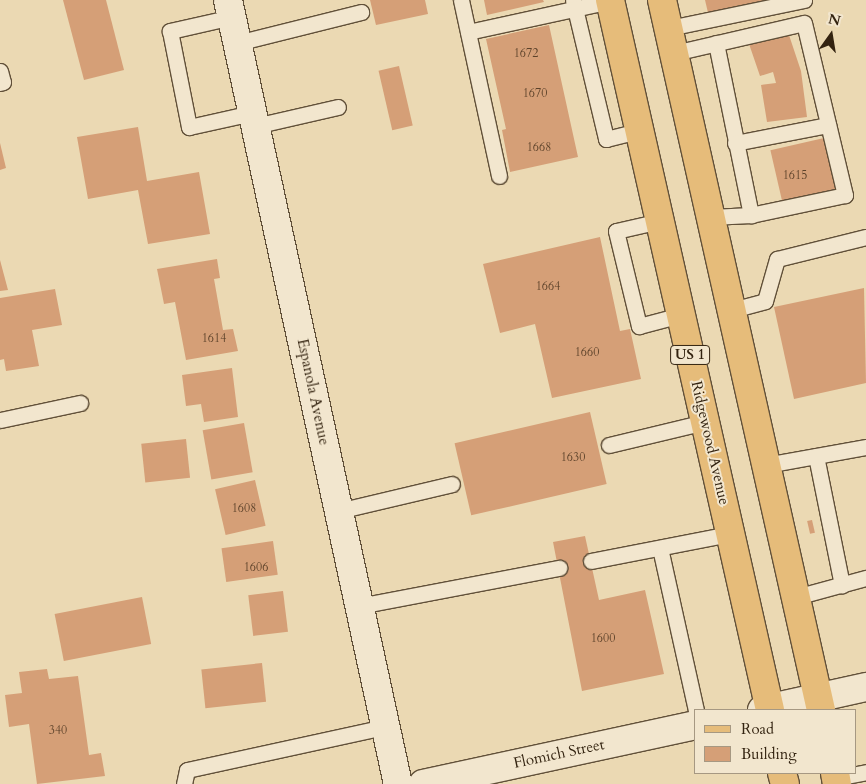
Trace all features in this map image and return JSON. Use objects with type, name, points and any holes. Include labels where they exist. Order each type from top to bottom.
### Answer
[{"type":"main road","name":"Ridgewood Avenue","points":[[610,0],[730,534],[767,709]]},
{"type":"main road","points":[[662,0],[820,704]]},
{"type":"street","name":"Espanola Avenue","points":[[232,20],[398,784]]},
{"type":"street","points":[[776,709],[820,704],[866,687]]},
{"type":"street","name":"Flomich Street","points":[[423,784],[504,775],[694,725]]},
{"type":"lane","points":[[461,0],[499,176]]},
{"type":"lane","points":[[468,32],[574,4],[610,0]]},
{"type":"lane","points":[[671,41],[804,0]]},
{"type":"lane","points":[[574,4],[606,138],[640,131]]},
{"type":"lane","points":[[338,107],[189,128],[170,31],[232,20],[361,12]]},
{"type":"lane","points":[[671,41],[716,43],[804,23],[845,195],[750,215],[711,216]]},
{"type":"lane","points":[[716,43],[750,215]]},
{"type":"lane","points":[[0,70],[3,82],[0,83]]},
{"type":"lane","points":[[735,142],[828,125]]},
{"type":"lane","points":[[660,221],[616,231],[639,326],[681,315]]},
{"type":"lane","points":[[732,310],[765,301],[777,258],[866,237]]},
{"type":"lane","points":[[0,420],[80,403]]},
{"type":"lane","points":[[609,445],[705,422]]},
{"type":"lane","points":[[766,465],[866,447]]},
{"type":"lane","points":[[816,456],[842,584]]},
{"type":"lane","points":[[338,511],[452,484]]},
{"type":"lane","points":[[591,561],[730,534]]},
{"type":"lane","points":[[660,548],[696,709]]},
{"type":"lane","points":[[359,606],[559,568]]},
{"type":"lane","points":[[796,597],[866,578]]},
{"type":"lane","points":[[184,784],[187,770],[385,727]]},
{"type":"lane","points":[[836,778],[866,772]]},
{"type":"building","points":[[63,0],[106,0],[124,70],[84,80]]},
{"type":"building","points":[[370,0],[425,0],[428,14],[376,25]]},
{"type":"building","points":[[484,0],[543,0],[544,2],[487,15]]},
{"type":"building","points":[[705,0],[782,0],[709,17]]},
{"type":"building","points":[[549,25],[578,157],[510,172],[502,130],[506,129],[486,39]]},
{"type":"building","points":[[787,29],[801,71],[807,117],[767,122],[761,85],[776,83],[773,72],[760,76],[748,41]]},
{"type":"building","points":[[399,66],[413,125],[392,130],[379,71]]},
{"type":"building","points":[[138,127],[147,181],[199,172],[210,234],[148,244],[138,190],[88,199],[77,137]]},
{"type":"building","points":[[824,138],[836,191],[783,203],[770,150]]},
{"type":"building","points":[[0,143],[6,168],[0,170]]},
{"type":"building","points":[[600,237],[620,331],[630,329],[641,379],[552,398],[535,324],[500,333],[483,264]]},
{"type":"building","points":[[217,259],[220,278],[214,279],[223,330],[233,329],[238,351],[186,360],[175,302],[164,304],[157,269]]},
{"type":"building","points":[[0,260],[8,290],[0,291]]},
{"type":"building","points":[[864,288],[866,383],[794,399],[774,307]]},
{"type":"building","points":[[55,289],[62,325],[32,330],[39,366],[6,371],[4,359],[0,360],[0,298]]},
{"type":"building","points":[[232,368],[238,417],[204,422],[201,404],[186,406],[182,375]]},
{"type":"building","points":[[590,412],[607,484],[471,515],[455,443]]},
{"type":"building","points":[[244,423],[253,472],[211,480],[203,430]]},
{"type":"building","points":[[186,439],[190,478],[145,482],[141,444]]},
{"type":"building","points":[[255,480],[266,526],[226,535],[215,489]]},
{"type":"building","points":[[812,520],[815,533],[810,534],[807,521]]},
{"type":"building","points":[[585,536],[599,600],[645,590],[664,674],[582,691],[553,542]]},
{"type":"building","points":[[273,541],[278,575],[226,582],[222,548]]},
{"type":"building","points":[[283,591],[288,632],[253,636],[248,595]]},
{"type":"building","points":[[142,597],[151,644],[64,661],[55,614]]},
{"type":"building","points":[[262,663],[266,702],[205,708],[201,669]]},
{"type":"building","points":[[47,669],[49,679],[78,676],[89,755],[101,753],[105,776],[37,784],[29,724],[9,727],[5,695],[22,693],[19,672]]}]
